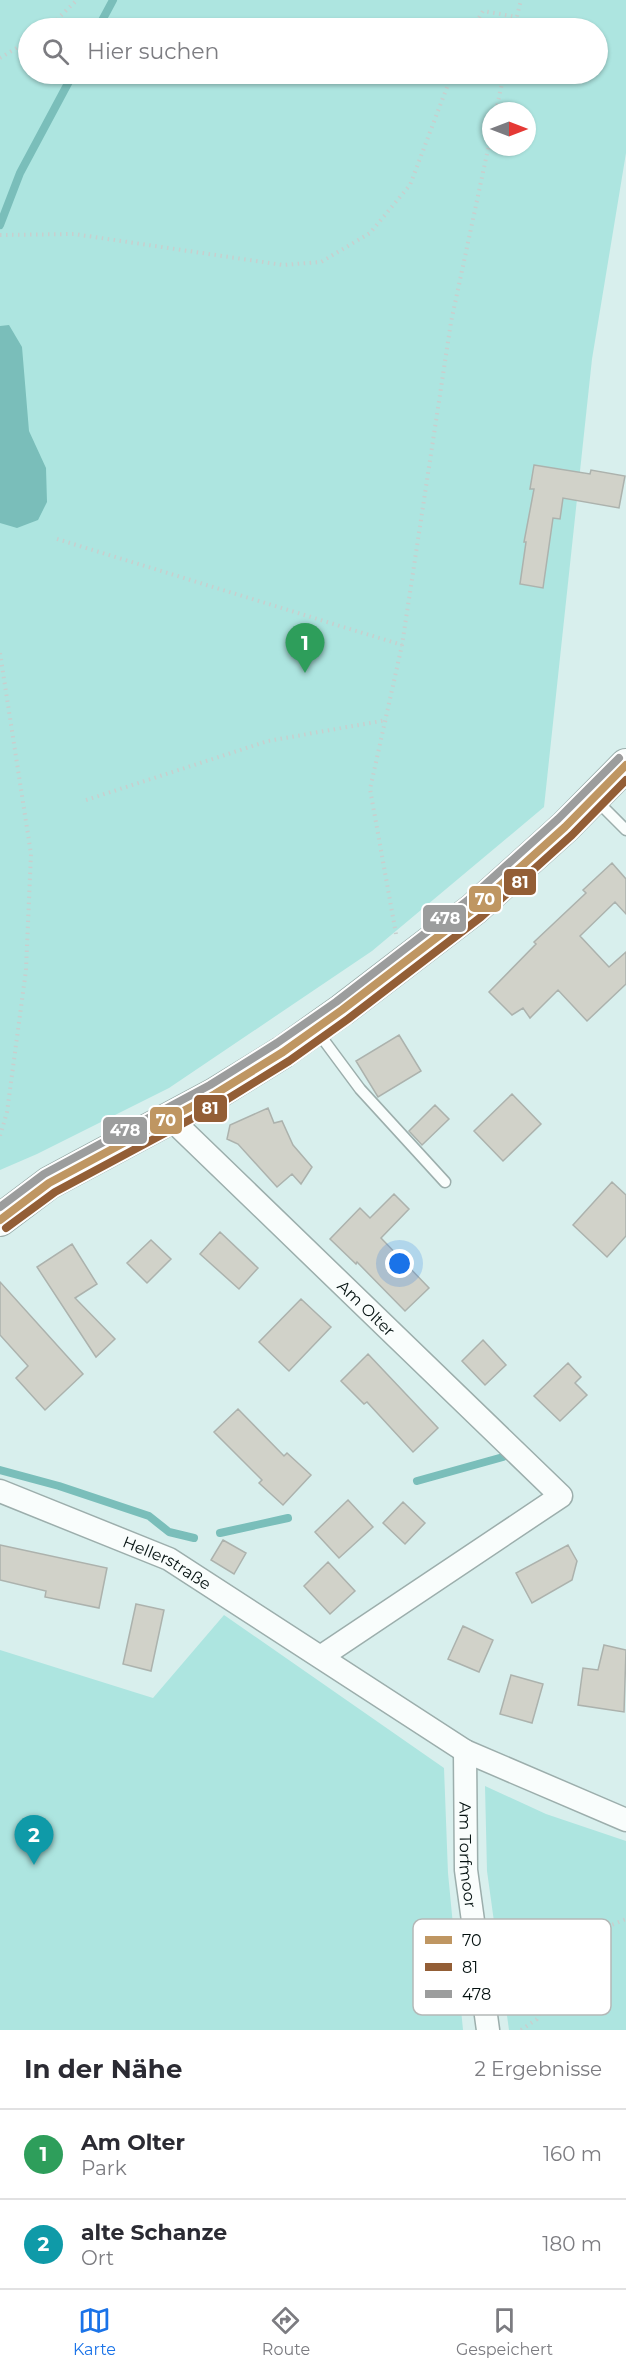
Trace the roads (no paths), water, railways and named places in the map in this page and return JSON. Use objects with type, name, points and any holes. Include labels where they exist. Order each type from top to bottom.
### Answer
[{"type":"main road","points":[[0,1220],[49,1184],[171,1119],[273,1058],[315,1029],[474,909],[565,827],[626,765]]},
{"type":"main road","points":[[0,1197],[49,1184]]},
{"type":"street","name":"Am Olter","points":[[171,1119],[561,1496],[322,1656]]},
{"type":"street","name":"Hellerstraße","points":[[0,1491],[169,1559],[465,1750],[626,1820]]},
{"type":"street","name":"Am Torfmoor","points":[[465,1750],[466,1870],[473,1919]]},
{"type":"street","name":"Am Torfmoor","points":[[486,2015],[488,2030]]},
{"type":"lane","points":[[594,797],[626,830]]},
{"type":"lane","points":[[315,1029],[360,1089],[445,1182]]},
{"type":"waterway","points":[[103,18],[113,0]]},
{"type":"waterway","points":[[0,225],[20,173],[68,84]]},
{"type":"waterway","points":[[417,1481],[503,1457]]},
{"type":"waterway","points":[[0,1470],[59,1486],[149,1516],[169,1532],[194,1538]]},
{"type":"waterway","points":[[220,1533],[288,1518]]},
{"type":"place","name":"Am Olter","points":[[305,673]]},
{"type":"place","name":"alte Schanze","points":[[34,1865]]}]
